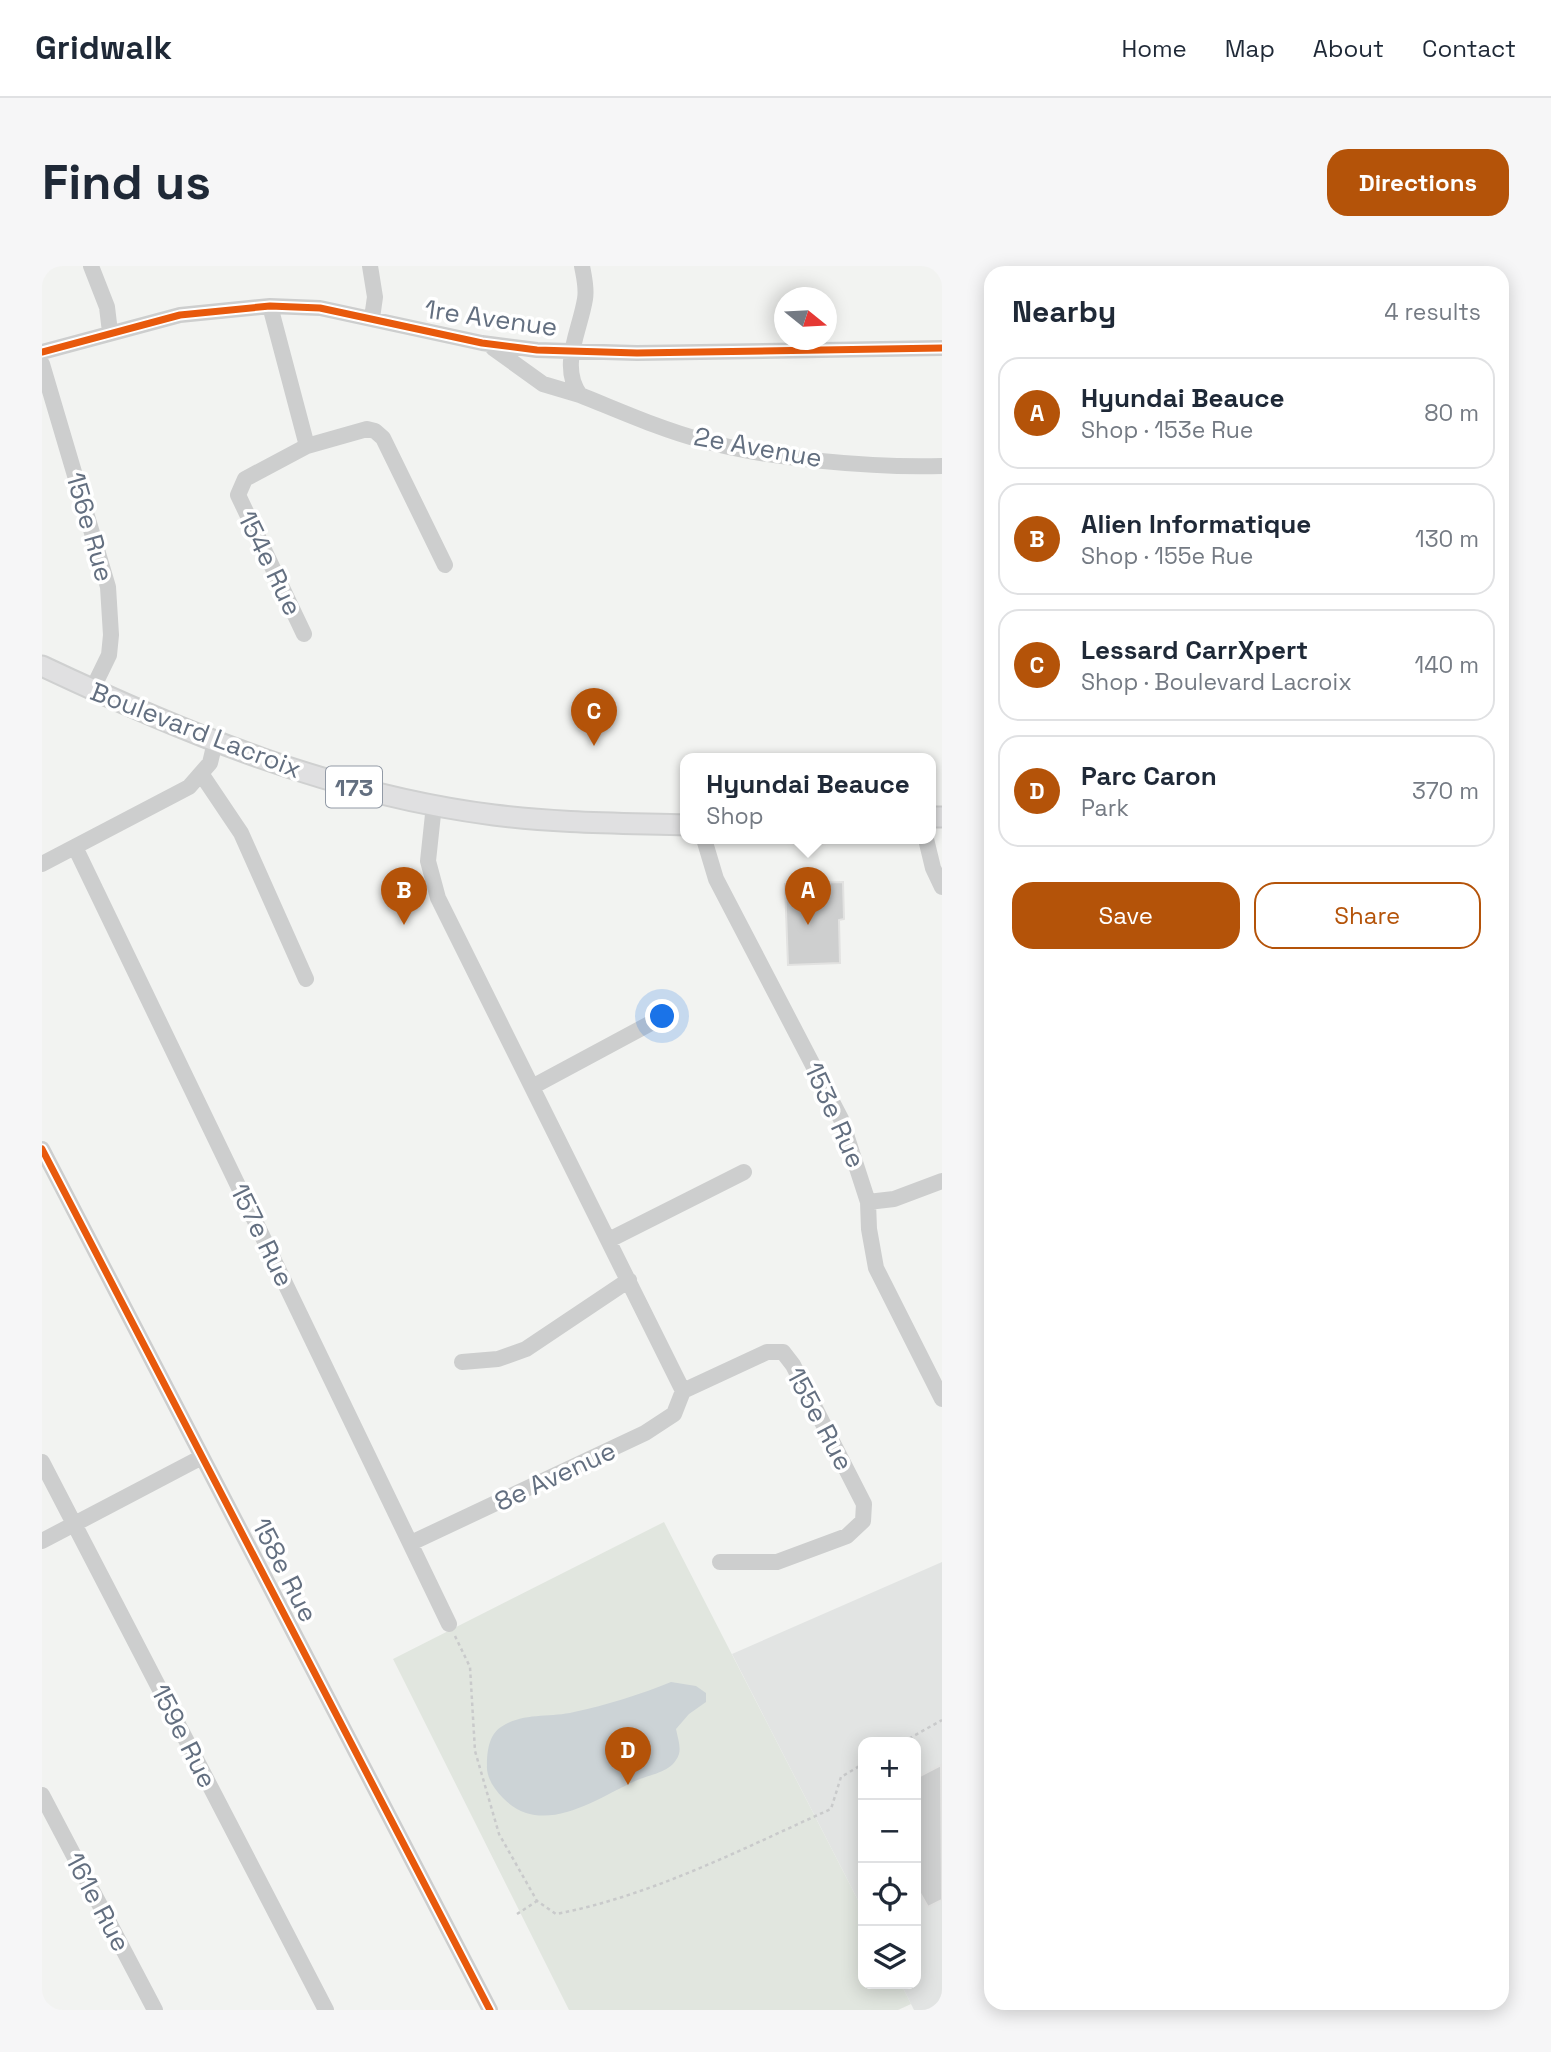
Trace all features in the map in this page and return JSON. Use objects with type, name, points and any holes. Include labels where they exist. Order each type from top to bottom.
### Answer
[{"type":"main road","name":"Boulevard Lacroix","points":[[42,666],[215,742],[332,782],[494,816],[680,825]]},
{"type":"street","points":[[91,266],[107,307],[110,332]]},
{"type":"street","points":[[370,266],[376,297],[372,318]]},
{"type":"street","points":[[580,395],[572,383],[573,350],[586,296],[582,266]]},
{"type":"street","points":[[270,306],[307,446]]},
{"type":"street","name":"1re Avenue","points":[[42,352],[180,315],[270,306],[320,308],[482,343],[573,350],[637,354],[942,348]]},
{"type":"street","name":"2e Avenue","points":[[482,343],[503,354],[543,384],[580,395],[702,441],[802,457],[875,465],[942,466]]},
{"type":"street","name":"156e Rue","points":[[42,364],[108,587],[111,635],[109,655],[92,690]]},
{"type":"street","name":"154e Rue","points":[[304,634],[238,495],[244,479],[307,446],[367,429],[375,431],[383,438],[445,565]]},
{"type":"street","points":[[42,864],[180,792],[202,775],[210,763],[215,742]]},
{"type":"street","points":[[202,775],[241,834],[306,979]]},
{"type":"street","points":[[434,805],[428,848],[430,876],[683,1391]]},
{"type":"street","name":"153e Rue","points":[[706,844],[716,879],[841,1119],[861,1171],[868,1202],[869,1229],[876,1269],[942,1399]]},
{"type":"street","points":[[927,844],[933,868],[942,887]]},
{"type":"street","name":"157e Rue","points":[[75,847],[449,1624]]},
{"type":"street","points":[[532,1087],[666,1015]]},
{"type":"street","name":"158e Rue","points":[[42,1149],[490,2010]]},
{"type":"street","points":[[609,1240],[744,1172]]},
{"type":"street","points":[[868,1202],[894,1199],[942,1181]]},
{"type":"street","points":[[462,1362],[498,1359],[526,1349],[629,1280]]},
{"type":"street","name":"155e Rue","points":[[683,1391],[767,1352],[783,1352],[793,1365],[864,1504],[863,1521],[848,1536],[777,1562],[720,1562]]},
{"type":"street","name":"8e Avenue","points":[[411,1544],[645,1433],[674,1414],[683,1391]]},
{"type":"street","points":[[42,1541],[202,1457]]},
{"type":"street","name":"159e Rue","points":[[42,1462],[326,2010]]},
{"type":"street","name":"161e Rue","points":[[42,1795],[155,2010]]},
{"type":"path","points":[[449,1624],[470,1667],[475,1751],[499,1834],[537,1901],[556,1914],[601,1905],[831,1809],[841,1777],[858,1768]]},
{"type":"path","points":[[912,1737],[942,1720]]},
{"type":"path","points":[[517,1914],[537,1901]]},
{"type":"shaded area","points":[[664,1522],[858,1900],[858,1989],[904,1989],[911,2004],[898,2010],[569,2010],[393,1659]]},
{"type":"shaded area","points":[[942,1562],[942,2010],[914,2010],[904,1989],[921,1989],[921,1737],[858,1737],[858,1900],[732,1654]]},
{"type":"shaded area","points":[[671,1682],[696,1686],[706,1693],[706,1702],[689,1714],[676,1729],[679,1753],[668,1768],[586,1805],[551,1815],[534,1815],[518,1810],[503,1798],[491,1783],[487,1769],[488,1749],[494,1734],[509,1722],[599,1706]]},
{"type":"building","points":[[843,882],[844,919],[839,920],[840,963],[788,965],[785,884]]},
{"type":"building","points":[[941,1765],[942,1900],[928,1907],[921,1895],[921,1775]]},
{"type":"cycle path","points":[[42,352],[180,315],[270,306],[320,308],[482,343],[537,350],[637,353],[942,348]]},
{"type":"cycle path","points":[[42,1149],[490,2010]]},
{"type":"place","name":"Lessard CarrXpert","points":[[594,746]]},
{"type":"place","name":"Alien Informatique","points":[[404,925]]},
{"type":"place","name":"Hyundai Beauce","points":[[808,925]]},
{"type":"place","name":"Parc Caron","points":[[628,1785]]}]
